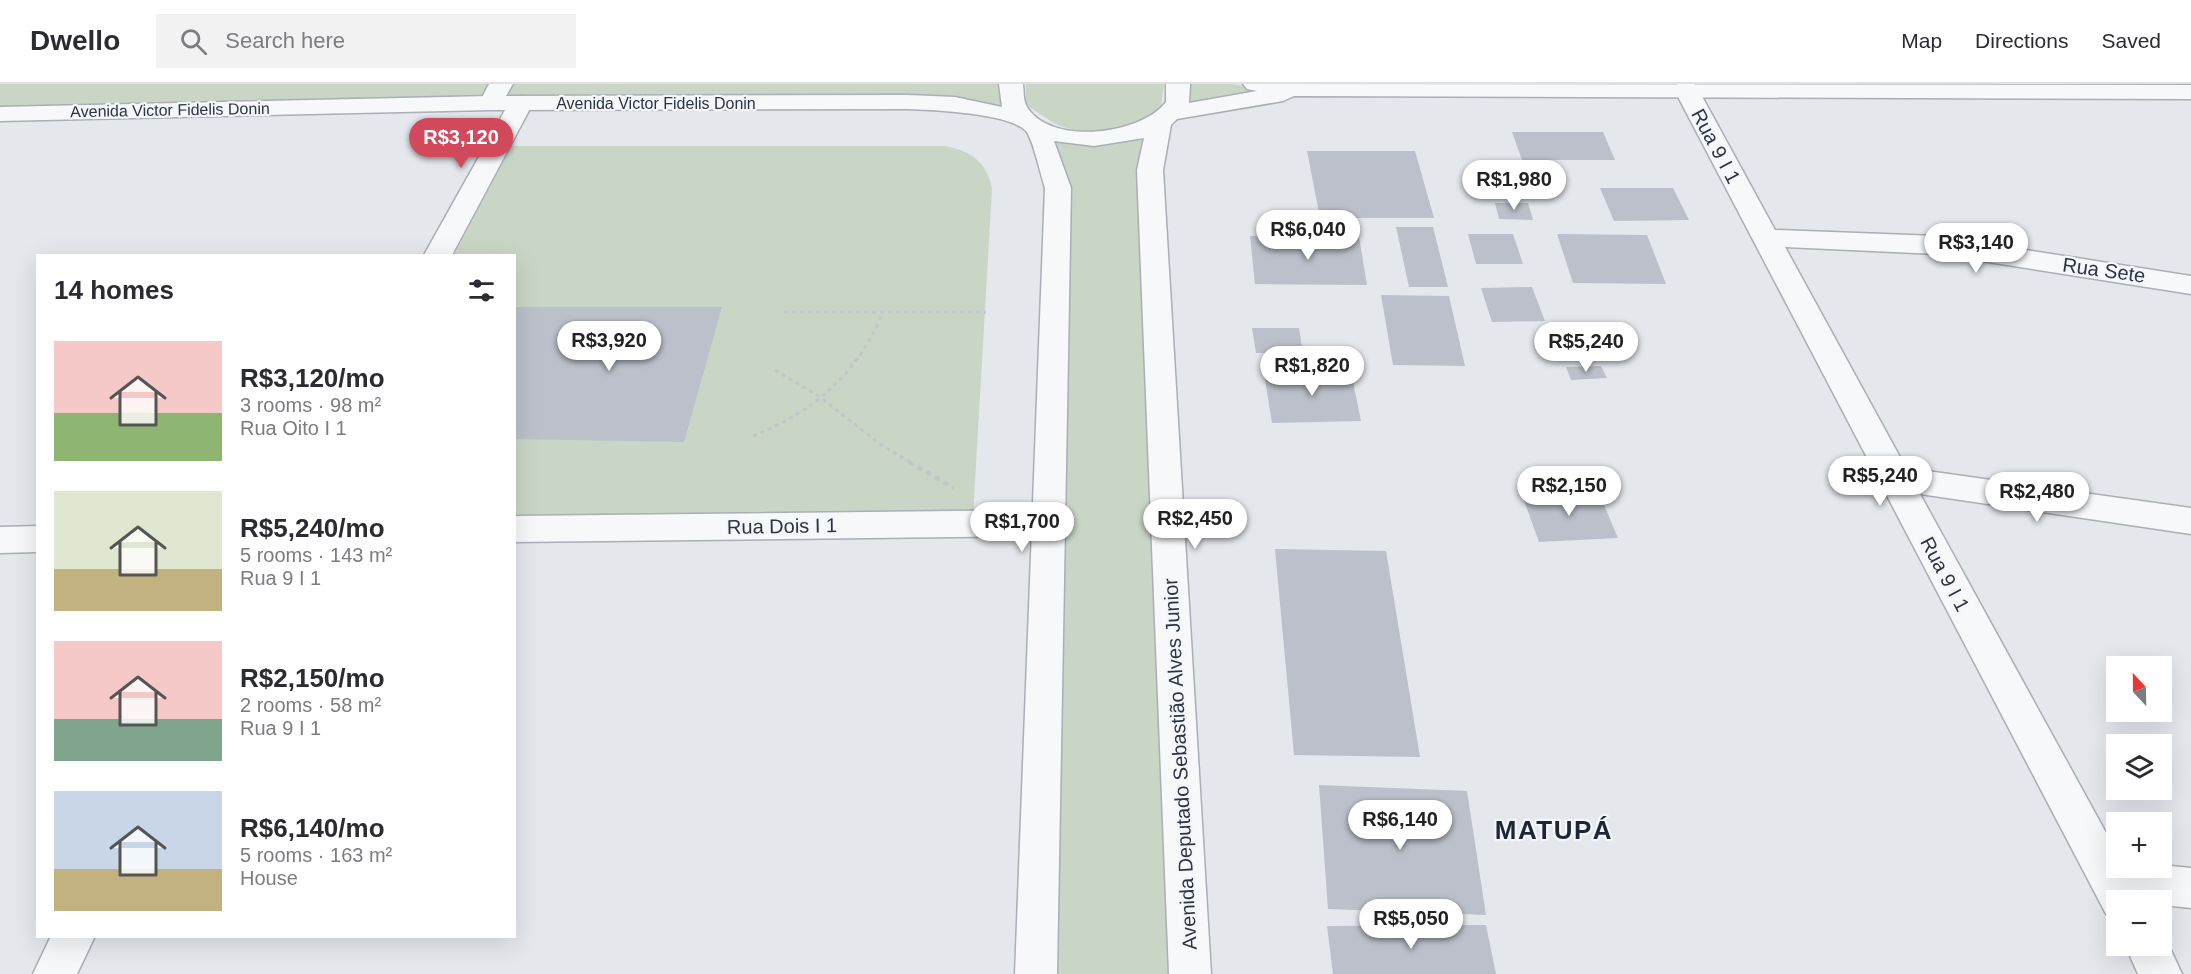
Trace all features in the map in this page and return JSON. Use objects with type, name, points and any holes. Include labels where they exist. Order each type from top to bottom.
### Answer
[{"type":"street","points":[[1011,84],[1010,94],[1014,106],[1030,123],[1058,188],[1036,974]]},
{"type":"street","name":"Avenida Deputado Sebastião Alves Junior","points":[[1178,84],[1178,102],[1165,118],[1150,170],[1190,974]]},
{"type":"street","points":[[1255,84],[1326,90],[1681,87],[2191,92]]},
{"type":"street","name":"Rua 9 I 1","points":[[1681,87],[1766,238],[2116,890]]},
{"type":"street","points":[[1165,118],[1243,99],[1326,90]]},
{"type":"street","name":"Avenida Victor Fidelis Donin","points":[[0,114],[496,93],[521,103],[908,102],[955,104],[1030,123],[1056,135],[1100,140],[1121,137],[1165,118]]},
{"type":"street","points":[[439,254],[521,103]]},
{"type":"street","name":"Rua Sete","points":[[1766,238],[1937,246],[2191,285]]},
{"type":"street","points":[[1893,478],[2191,521]]},
{"type":"street","name":"Rua Dois I 1","points":[[516,529],[1049,523]]},
{"type":"street","points":[[0,540],[36,539]]},
{"type":"street","points":[[2116,890],[2191,888]]},
{"type":"street","points":[[54,974],[73,938]]},
{"type":"street","points":[[2152,956],[2161,974]]},
{"type":"path","points":[[784,312],[986,312]]},
{"type":"path","points":[[753,436],[778,428],[803,412],[856,365],[875,336],[884,312]]},
{"type":"path","points":[[775,370],[820,397],[881,445],[937,480],[956,488]]},
{"type":"green space","points":[[0,84],[492,84],[484,98],[0,110]]},
{"type":"green space","points":[[508,84],[1001,84],[1000,97],[1006,108],[947,99],[501,98]]},
{"type":"green space","points":[[1026,84],[1164,84],[1161,107],[1151,114],[1114,129],[1088,131],[1063,127],[1026,105]]},
{"type":"green space","points":[[1186,84],[1230,84],[1273,90],[1183,106]]},
{"type":"green space","points":[[1151,131],[1182,974],[1055,974],[1070,184],[1050,139]]},
{"type":"green space","points":[[511,146],[945,146],[963,151],[982,165],[992,189],[973,517],[516,521],[516,254],[455,254]]},
{"type":"building","points":[[1512,132],[1603,132],[1615,160],[1522,160]]},
{"type":"building","points":[[1307,151],[1415,151],[1434,218],[1320,218]]},
{"type":"building","points":[[1600,188],[1673,188],[1689,220],[1614,221]]},
{"type":"building","points":[[1495,203],[1528,203],[1533,220],[1499,219]]},
{"type":"building","points":[[1396,227],[1433,227],[1448,287],[1409,287]]},
{"type":"building","points":[[1468,234],[1513,234],[1523,264],[1476,264]]},
{"type":"building","points":[[1557,234],[1647,235],[1666,284],[1573,283]]},
{"type":"building","points":[[1250,236],[1359,237],[1367,285],[1255,284]]},
{"type":"building","points":[[1532,287],[1545,321],[1492,322],[1481,288]]},
{"type":"building","points":[[1381,295],[1449,296],[1465,366],[1393,365]]},
{"type":"building","points":[[516,307],[722,307],[684,442],[516,439]]},
{"type":"building","points":[[1252,328],[1299,328],[1303,353],[1256,353]]},
{"type":"building","points":[[1601,366],[1607,378],[1571,380],[1566,367]]},
{"type":"building","points":[[1351,372],[1361,421],[1272,423],[1264,373]]},
{"type":"building","points":[[1598,491],[1618,538],[1539,542],[1522,495]]},
{"type":"building","points":[[1275,549],[1386,551],[1420,757],[1294,755]]},
{"type":"building","points":[[1319,785],[1467,791],[1486,915],[1328,909]]},
{"type":"building","points":[[1486,925],[1496,974],[1333,974],[1327,926]]},
{"type":"district","name":"MATUPÁ","points":[[1554,830]]}]
